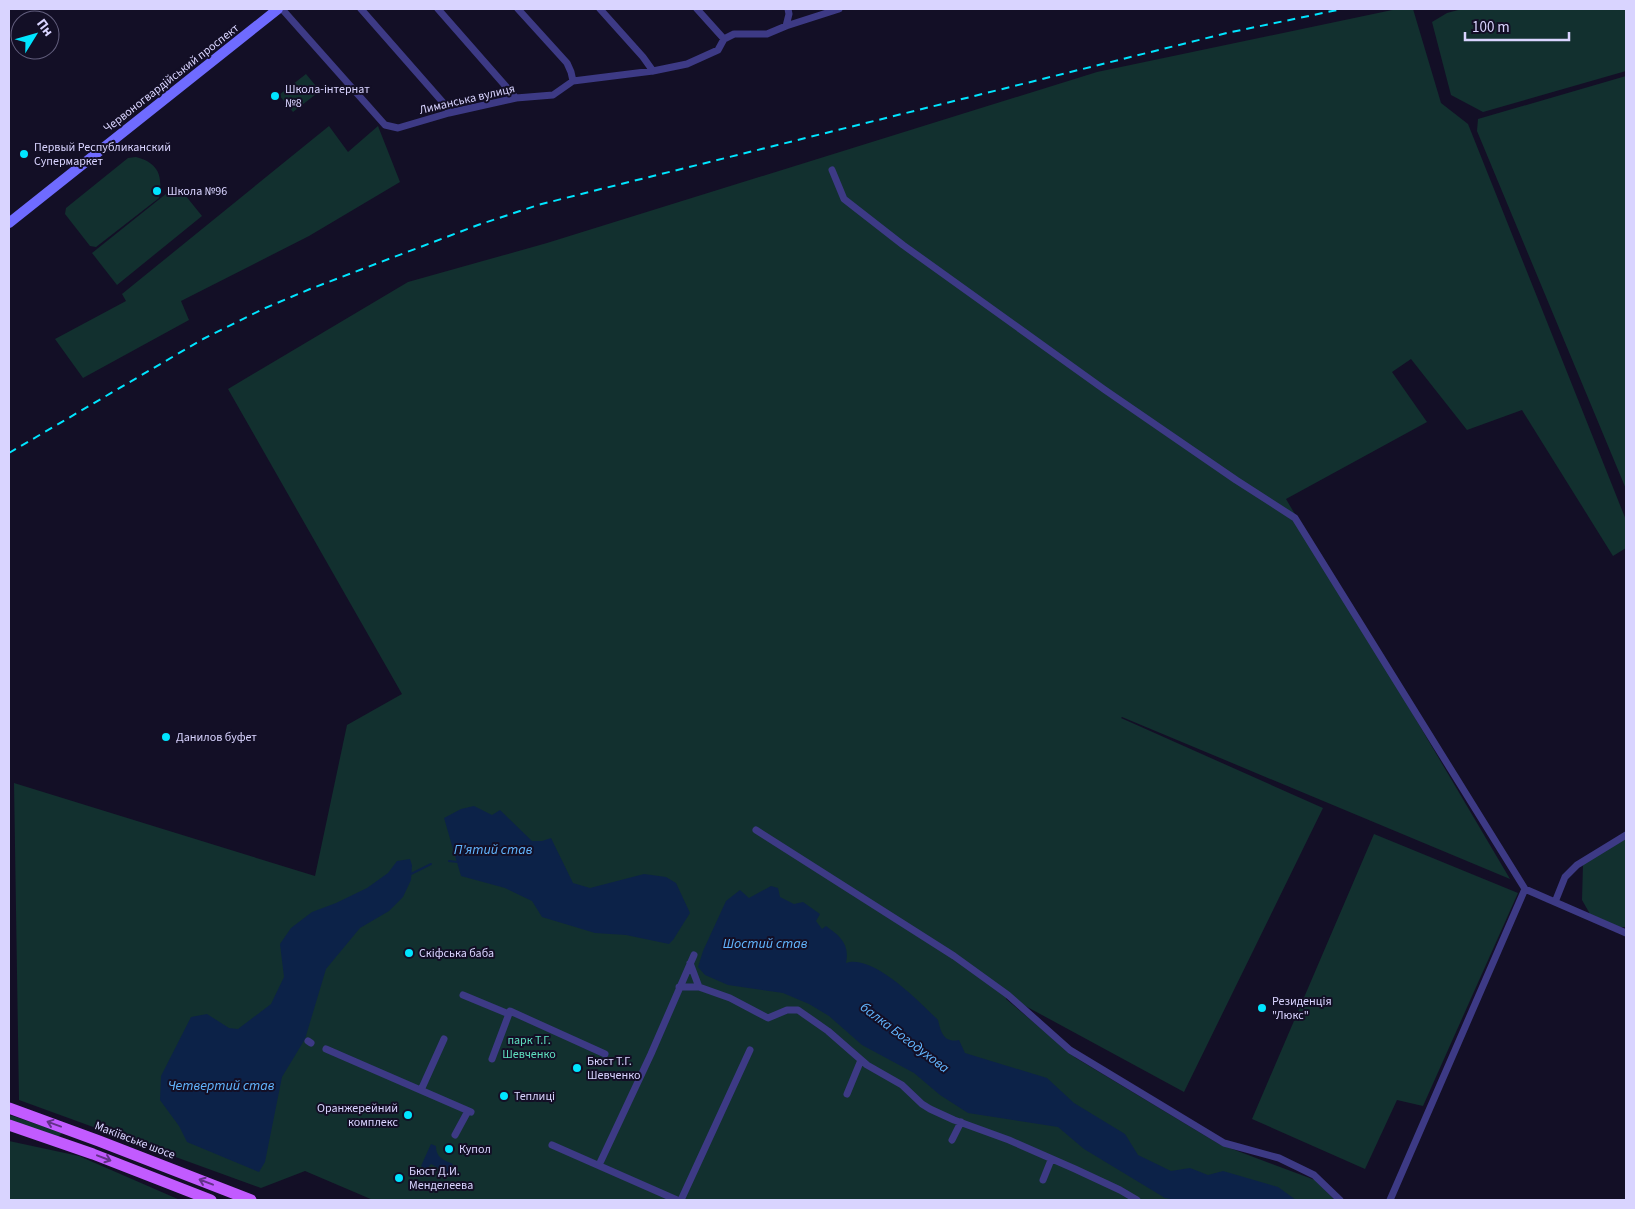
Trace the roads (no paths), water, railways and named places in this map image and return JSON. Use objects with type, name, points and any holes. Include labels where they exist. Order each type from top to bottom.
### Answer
[{"type":"main road","name":"Червоногвардійський проспект","points":[[9,223],[278,9]]},
{"type":"main road","name":"Макіївське шосе","points":[[9,1108],[251,1200]]},
{"type":"main road","points":[[9,1125],[93,1154],[211,1200]]},
{"type":"street","name":"Лиманська вулиця","points":[[282,9],[385,125],[398,128],[449,113],[516,98],[553,95],[573,81],[653,71],[687,64],[718,50],[724,39]]},
{"type":"street","points":[[361,9],[447,108],[449,113]]},
{"type":"street","points":[[438,9],[516,98]]},
{"type":"street","points":[[518,9],[566,63],[573,81]]},
{"type":"street","points":[[600,9],[653,71]]},
{"type":"street","points":[[697,9],[724,39],[734,34],[766,34],[840,9]]},
{"type":"street","points":[[786,26],[789,14],[788,9]]},
{"type":"street","points":[[832,170],[844,199],[903,244],[1105,390],[1295,518],[1525,889],[1626,933]]},
{"type":"street","points":[[756,830],[954,956],[1008,995],[1070,1050],[1224,1143],[1280,1158],[1314,1175],[1340,1200]]},
{"type":"street","points":[[1554,902],[1565,876],[1577,865],[1626,835]]},
{"type":"street","points":[[1390,1200],[1525,889]]},
{"type":"street","points":[[599,1165],[652,1054],[694,955]]},
{"type":"street","points":[[690,963],[699,987]]},
{"type":"street","points":[[679,987],[699,987],[730,998],[768,1018],[788,1010],[798,1010],[828,1031],[861,1060],[902,1085],[922,1104],[1099,1180],[1137,1200]]},
{"type":"street","points":[[463,995],[509,1014]]},
{"type":"street","points":[[492,1060],[510,1011],[605,1054]]},
{"type":"street","points":[[421,1090],[444,1040]]},
{"type":"street","points":[[325,1049],[470,1111],[456,1135]]},
{"type":"street","points":[[681,1200],[750,1050]]},
{"type":"street","points":[[847,1094],[861,1060]]},
{"type":"street","points":[[952,1140],[961,1122]]},
{"type":"street","points":[[552,1145],[677,1200]]},
{"type":"street","points":[[1043,1180],[1051,1160]]},
{"type":"water","name":"П'ятий став","points":[[474,806],[492,815],[500,810],[532,841],[542,841],[551,838],[573,883],[590,888],[644,874],[666,877],[676,883],[690,913],[669,944],[626,935],[595,933],[542,917],[532,901],[505,888],[461,876],[444,818],[461,809]]},
{"type":"water","name":"Четвертий став","points":[[410,859],[412,865],[411,880],[403,897],[389,911],[360,928],[326,969],[305,1039],[282,1077],[265,1162],[259,1172],[187,1142],[179,1126],[160,1100],[161,1076],[191,1017],[207,1014],[229,1028],[238,1029],[271,1004],[284,977],[280,944],[291,928],[312,912],[367,888],[388,873],[397,861]]},
{"type":"water","name":"Шостий став","points":[[771,886],[778,888],[780,897],[794,904],[803,902],[820,914],[816,921],[822,929],[826,926],[843,941],[847,951],[846,963],[857,962],[869,965],[895,981],[938,1020],[944,1036],[950,1040],[959,1040],[965,1053],[1047,1078],[1074,1103],[1125,1134],[1138,1155],[1171,1171],[1190,1168],[1208,1175],[1223,1171],[1278,1187],[1296,1200],[1176,1200],[1165,1198],[1084,1149],[1058,1127],[968,1113],[940,1095],[914,1073],[862,1045],[829,1016],[809,1004],[783,993],[728,985],[705,975],[698,967],[703,951],[726,901],[740,890],[749,898]]},
{"type":"water","points":[[431,1144],[436,1146],[437,1153],[441,1158],[453,1164],[449,1174],[431,1164],[427,1169],[421,1166]]},
{"type":"waterway","name":"балка Богодухова","points":[[449,861],[458,862]]},
{"type":"waterway","name":"балка Богодухова","points":[[411,874],[431,864]]},
{"type":"railway","points":[[9,453],[203,339],[263,309],[310,289],[478,225],[538,205],[1227,33],[1342,9]]},
{"type":"place","name":"Школа-інтернат №8","points":[[275,96]]},
{"type":"place","name":"Первый Республиканский Супермаркет","points":[[24,154]]},
{"type":"place","name":"Школа №96","points":[[157,191]]},
{"type":"place","name":"Данилов буфет","points":[[166,737]]},
{"type":"place","name":"Скіфська баба","points":[[409,953]]},
{"type":"place","name":"Резиденція \"Люкс\"","points":[[1262,1008]]},
{"type":"place","name":"Бюст Т.Г. Шевченко","points":[[577,1068]]},
{"type":"place","name":"Теплиці","points":[[504,1096]]},
{"type":"place","name":"Оранжерейний комплекс","points":[[408,1115]]},
{"type":"place","name":"Купол","points":[[449,1149]]},
{"type":"place","name":"Бюст Д.И. Менделеева","points":[[399,1178]]},
{"type":"park label","name":"парк Т.Г. Шевченко","points":[[529,1047]]}]
